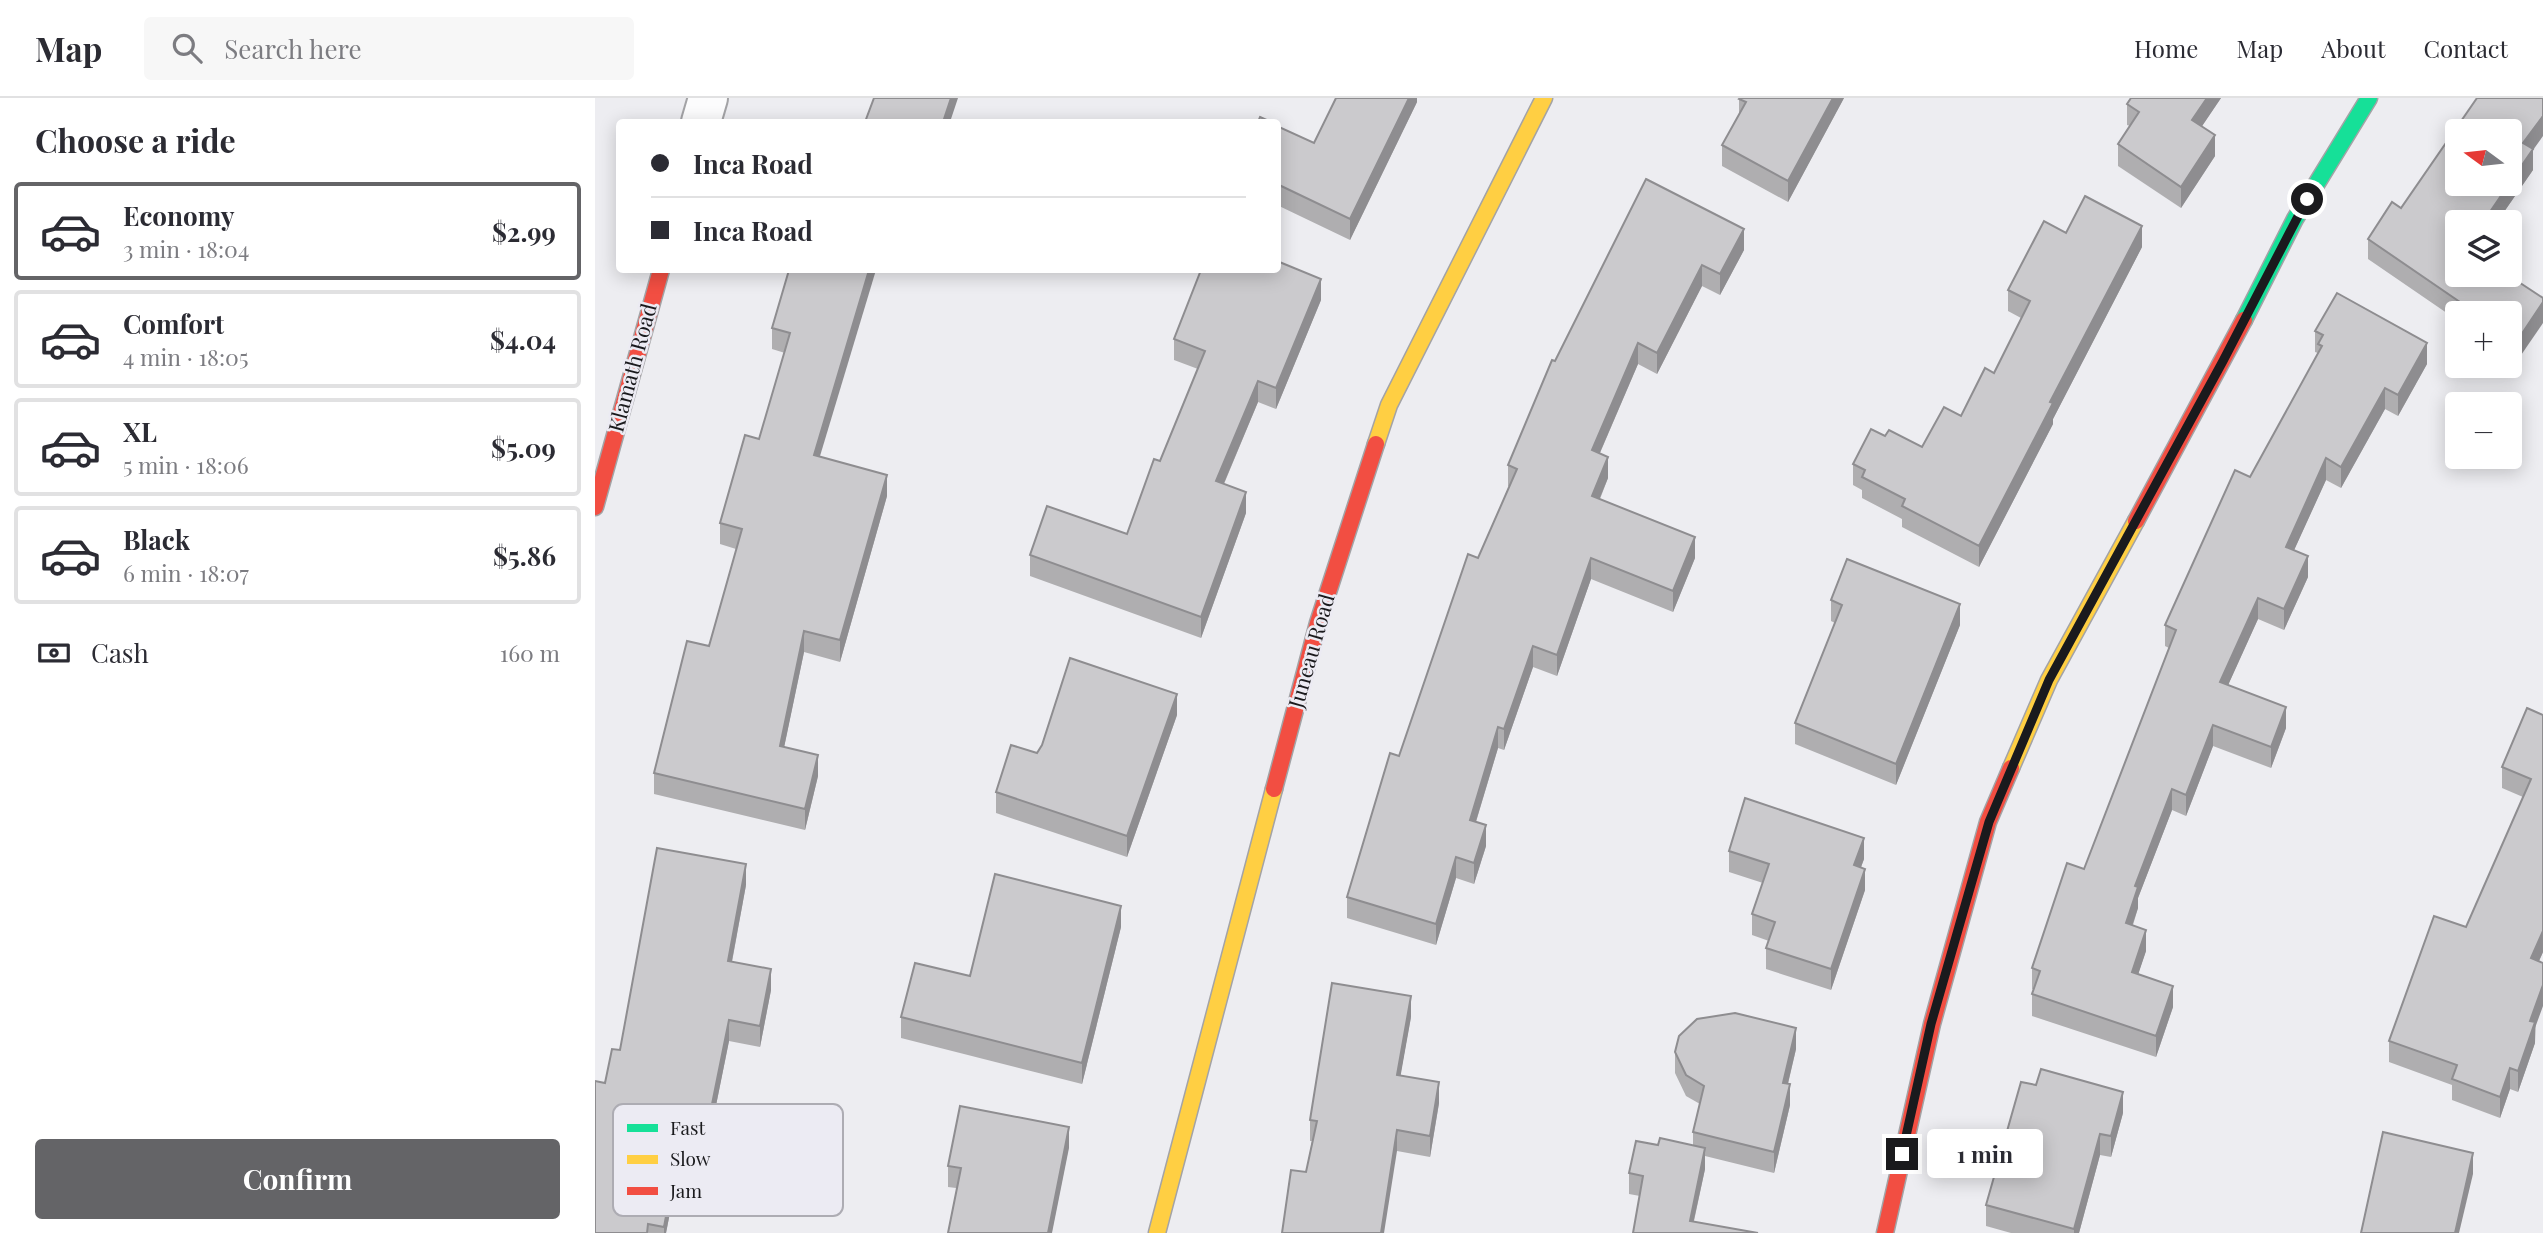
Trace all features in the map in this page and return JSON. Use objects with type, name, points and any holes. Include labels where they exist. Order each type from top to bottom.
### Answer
[{"type":"street","points":[[702,119],[708,98]]},
{"type":"street","name":"Juneau Road","points":[[1157,1233],[1164,1196],[1318,623],[1389,405],[1544,98]]},
{"type":"street","points":[[1885,1233],[1931,1024],[1989,822],[2049,680],[2223,361],[2295,219],[2369,98]]},
{"type":"street","name":"Klamath Road","points":[[595,507],[660,273]]},
{"type":"building","points":[[874,98],[951,98],[944,119],[866,119]]},
{"type":"building","points":[[1336,98],[1409,98],[1350,219],[1281,186],[1281,128],[1314,143]]},
{"type":"building","points":[[1740,98],[1833,98],[1788,181],[1722,145],[1746,102]]},
{"type":"building","points":[[2131,98],[2207,98],[2192,120],[2215,135],[2181,187],[2118,144],[2139,112],[2127,104]]},
{"type":"building","points":[[2477,98],[2543,98],[2543,116],[2523,143],[2533,149],[2522,165],[2522,119],[2462,119]]},
{"type":"building","points":[[2445,144],[2445,196],[2501,196],[2491,210],[2445,210],[2445,287],[2522,287],[2522,284],[2543,298],[2543,302],[2522,334],[2522,301],[2458,301],[2368,239],[2392,202],[2401,208]]},
{"type":"building","points":[[1646,179],[1744,229],[1720,274],[1702,265],[1657,353],[1638,343],[1592,450],[1608,457],[1592,496],[1695,537],[1673,591],[1591,558],[1557,655],[1533,646],[1504,729],[1498,727],[1470,820],[1486,825],[1474,863],[1456,857],[1436,924],[1347,897],[1390,753],[1399,756],[1468,554],[1478,558],[1517,469],[1508,465],[1552,360],[1555,361]]},
{"type":"building","points":[[2085,196],[2142,226],[1979,546],[1902,506],[1905,499],[1862,477],[1865,470],[1853,464],[1871,429],[1885,436],[1889,430],[1922,447],[1944,407],[1961,416],[1985,368],[1994,373],[2030,301],[2008,290],[2044,221],[2066,233]]},
{"type":"building","points":[[1281,263],[1321,279],[1276,388],[1258,381],[1216,481],[1246,492],[1201,617],[1030,555],[1047,506],[1127,534],[1154,459],[1160,461],[1205,351],[1174,339],[1200,273],[1281,273]]},
{"type":"building","points":[[788,273],[868,273],[814,455],[887,475],[840,640],[804,631],[780,746],[818,755],[805,809],[654,773],[687,641],[709,646],[742,529],[720,523],[745,435],[759,439],[790,333],[772,328]]},
{"type":"building","points":[[2337,293],[2427,343],[2398,395],[2385,388],[2341,467],[2326,458],[2286,547],[2308,556],[2284,609],[2258,598],[2220,682],[2286,707],[2271,747],[2213,725],[2186,795],[2172,789],[2135,886],[2138,887],[2126,923],[2146,930],[2132,972],[2173,986],[2156,1036],[2032,994],[2040,971],[2032,968],[2067,863],[2084,869],[2176,630],[2165,625],[2235,470],[2250,477],[2322,346],[2318,344],[2323,335],[2315,331]]},
{"type":"building","points":[[1847,559],[1960,604],[1896,764],[1795,723],[1842,605],[1831,600]]},
{"type":"building","points":[[1070,658],[1177,694],[1127,836],[996,792],[1011,745],[1037,753],[1042,745]]},
{"type":"building","points":[[2527,708],[2543,715],[2543,931],[2531,958],[2543,963],[2543,985],[2530,1021],[2535,1022],[2518,1071],[2510,1068],[2500,1097],[2452,1079],[2457,1065],[2389,1041],[2434,916],[2466,927],[2531,779],[2502,767]]},
{"type":"building","points":[[1745,798],[1864,838],[1854,865],[1865,869],[1831,969],[1766,948],[1775,922],[1752,914],[1769,864],[1729,851]]},
{"type":"building","points":[[657,848],[746,864],[728,961],[771,969],[760,1026],[729,1020],[712,1104],[613,1104],[613,1216],[666,1216],[664,1227],[648,1224],[647,1233],[595,1233],[595,1081],[605,1083],[612,1049],[620,1050]]},
{"type":"building","points":[[995,874],[1121,906],[1082,1063],[901,1017],[915,963],[970,976]]},
{"type":"building","points":[[1332,983],[1411,996],[1397,1075],[1439,1082],[1430,1136],[1397,1130],[1381,1233],[1282,1233],[1291,1170],[1306,1172],[1317,1121],[1310,1120]]},
{"type":"building","points":[[1735,1013],[1796,1028],[1783,1083],[1790,1084],[1774,1152],[1693,1132],[1704,1086],[1686,1075],[1675,1052],[1679,1036],[1697,1019]]},
{"type":"building","points":[[2041,1069],[2123,1092],[2111,1136],[2100,1134],[2074,1229],[1986,1205],[2021,1082],[2036,1085]]},
{"type":"building","points":[[960,1106],[1069,1127],[1048,1233],[948,1233],[961,1168],[948,1166]]},
{"type":"building","points":[[2383,1132],[2473,1153],[2455,1233],[2361,1233]]},
{"type":"building","points":[[1660,1138],[1705,1148],[1690,1221],[1758,1233],[1633,1233],[1643,1176],[1629,1173],[1636,1141],[1658,1145]]},
{"type":"traffic: fast","points":[[2244,320],[2295,219],[2369,98]]},
{"type":"traffic: slow","points":[[1376,444],[1389,405],[1544,98]]},
{"type":"traffic: slow","points":[[2011,768],[2049,680],[2136,521]]},
{"type":"traffic: slow","points":[[1157,1233],[1274,789]]},
{"type":"traffic: jam","points":[[595,507],[660,273]]},
{"type":"traffic: jam","points":[[2136,521],[2244,320]]},
{"type":"traffic: jam","points":[[1274,789],[1318,623],[1376,444]]},
{"type":"traffic: jam","points":[[1885,1233],[1932,1024],[1988,822],[2011,768]]},
{"type":"route","points":[[1902,1154],[1931,1024],[1989,822],[2049,680],[2223,361],[2307,199]]}]
